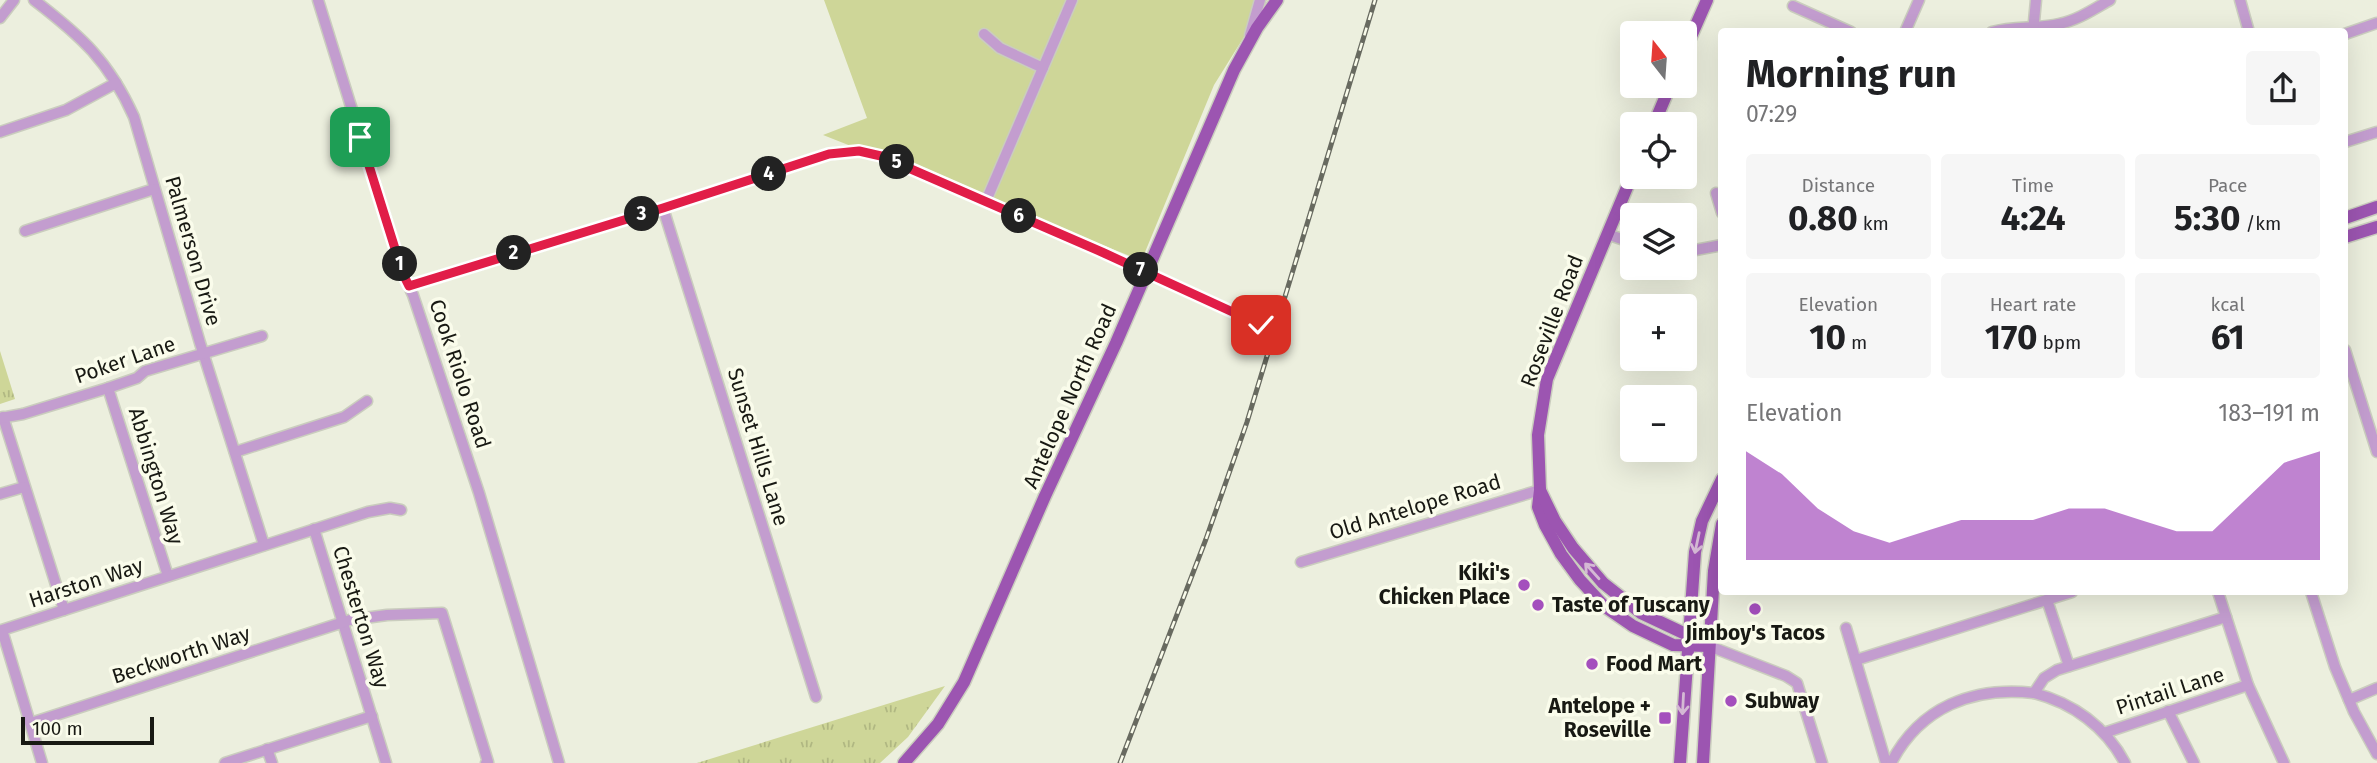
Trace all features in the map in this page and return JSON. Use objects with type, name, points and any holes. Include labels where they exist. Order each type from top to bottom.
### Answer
[{"type":"main road","name":"Antelope North Road","points":[[904,763],[938,723],[964,682],[1234,70],[1248,41],[1277,0]]},
{"type":"main road","points":[[1698,21],[1707,0]]},
{"type":"main road","name":"Roseville Road","points":[[1626,189],[1547,379],[1538,435],[1540,490],[1555,521],[1597,578],[1641,613],[1688,640],[1709,646]]},
{"type":"main road","points":[[2348,217],[2377,207]]},
{"type":"main road","points":[[2348,236],[2377,227]]},
{"type":"main road","points":[[1680,763],[1698,537],[1718,487]]},
{"type":"main road","points":[[1703,763],[1714,563],[1718,544]]},
{"type":"street","points":[[0,18],[14,0]]},
{"type":"street","name":"Palmerson Drive","points":[[34,0],[89,46],[116,83],[134,117],[203,354],[264,545]]},
{"type":"street","name":"Cook Riolo Road","points":[[318,0],[403,274],[479,494],[559,763]]},
{"type":"street","points":[[986,201],[1072,0]]},
{"type":"street","points":[[1248,41],[1260,0]]},
{"type":"street","points":[[1907,28],[1919,0]]},
{"type":"street","points":[[2033,28],[2036,0]]},
{"type":"street","points":[[2038,28],[2069,21],[2110,0]]},
{"type":"street","points":[[2240,0],[2248,28]]},
{"type":"street","points":[[1793,6],[1842,28]]},
{"type":"street","points":[[2348,33],[2377,23]]},
{"type":"street","points":[[984,33],[1000,48],[1043,68]]},
{"type":"street","points":[[0,132],[66,110],[116,83]]},
{"type":"street","points":[[2348,141],[2377,132]]},
{"type":"street","points":[[409,286],[829,154],[859,151],[881,156],[986,201],[1261,325]]},
{"type":"street","points":[[25,231],[154,189]]},
{"type":"street","points":[[1716,194],[1718,200]]},
{"type":"street","name":"Sunset Hills Lane","points":[[663,208],[816,697]]},
{"type":"street","points":[[1607,234],[1620,238]]},
{"type":"street","points":[[1697,250],[1718,246]]},
{"type":"street","name":"Poker Lane","points":[[1,418],[108,388],[137,378],[145,371],[261,336]]},
{"type":"street","points":[[2348,360],[2377,452]]},
{"type":"street","name":"Abbington Way","points":[[108,388],[168,576]]},
{"type":"street","points":[[235,452],[344,417],[367,401]]},
{"type":"street","points":[[2364,411],[2377,407]]},
{"type":"street","points":[[1,418],[64,610]]},
{"type":"street","points":[[0,494],[24,487]]},
{"type":"street","name":"Old Antelope Road","points":[[1301,562],[1540,490]]},
{"type":"street","name":"Harston Way","points":[[42,763],[2,630],[378,509],[401,510]]},
{"type":"street","name":"Chesterton Way","points":[[314,529],[386,763]]},
{"type":"street","points":[[1856,660],[2063,595]]},
{"type":"street","points":[[2219,595],[2248,685],[2284,763]]},
{"type":"street","points":[[2312,595],[2335,667],[2349,701],[2377,754]]},
{"type":"street","points":[[2047,600],[2069,666]]},
{"type":"street","name":"Beckworth Way","points":[[31,723],[368,616],[442,613],[488,762],[486,763]]},
{"type":"street","points":[[2034,693],[2051,673],[2226,617]]},
{"type":"street","points":[[1846,628],[1888,763]]},
{"type":"street","points":[[1709,646],[1786,676],[1797,683],[1822,763]]},
{"type":"street","name":"Pintail Lane","points":[[2104,733],[2248,685]]},
{"type":"street","points":[[2349,701],[2377,688]]},
{"type":"street","points":[[1888,763],[1911,733],[1933,714],[1966,698],[1998,691],[2034,693],[2060,701],[2076,710],[2104,733],[2124,763]]},
{"type":"street","points":[[2168,711],[2194,763]]},
{"type":"street","points":[[225,763],[372,716]]},
{"type":"street","points":[[267,749],[272,763]]},
{"type":"green space","points":[[824,0],[1267,0],[1214,85],[1143,257],[1130,256],[823,135],[867,118]]},
{"type":"green space","points":[[0,351],[15,399],[0,404]]},
{"type":"green space","points":[[945,686],[908,737],[880,763],[697,763]]},
{"type":"railway","points":[[1120,763],[1206,539],[1247,422],[1375,0]]},
{"type":"place","name":"Kiki's Chicken Place","points":[[1524,585]]},
{"type":"place","name":"Taste of Tuscany","points":[[1538,605]]},
{"type":"place","name":"Jimboy's Tacos","points":[[1755,609]]},
{"type":"place","name":"Food Mart","points":[[1592,664]]},
{"type":"place","name":"Subway","points":[[1731,701]]},
{"type":"place","name":"Antelope + Roseville","points":[[1665,718]]},
{"type":"route","points":[[360,137],[409,286],[829,154],[859,151],[881,156],[1261,325]]}]
